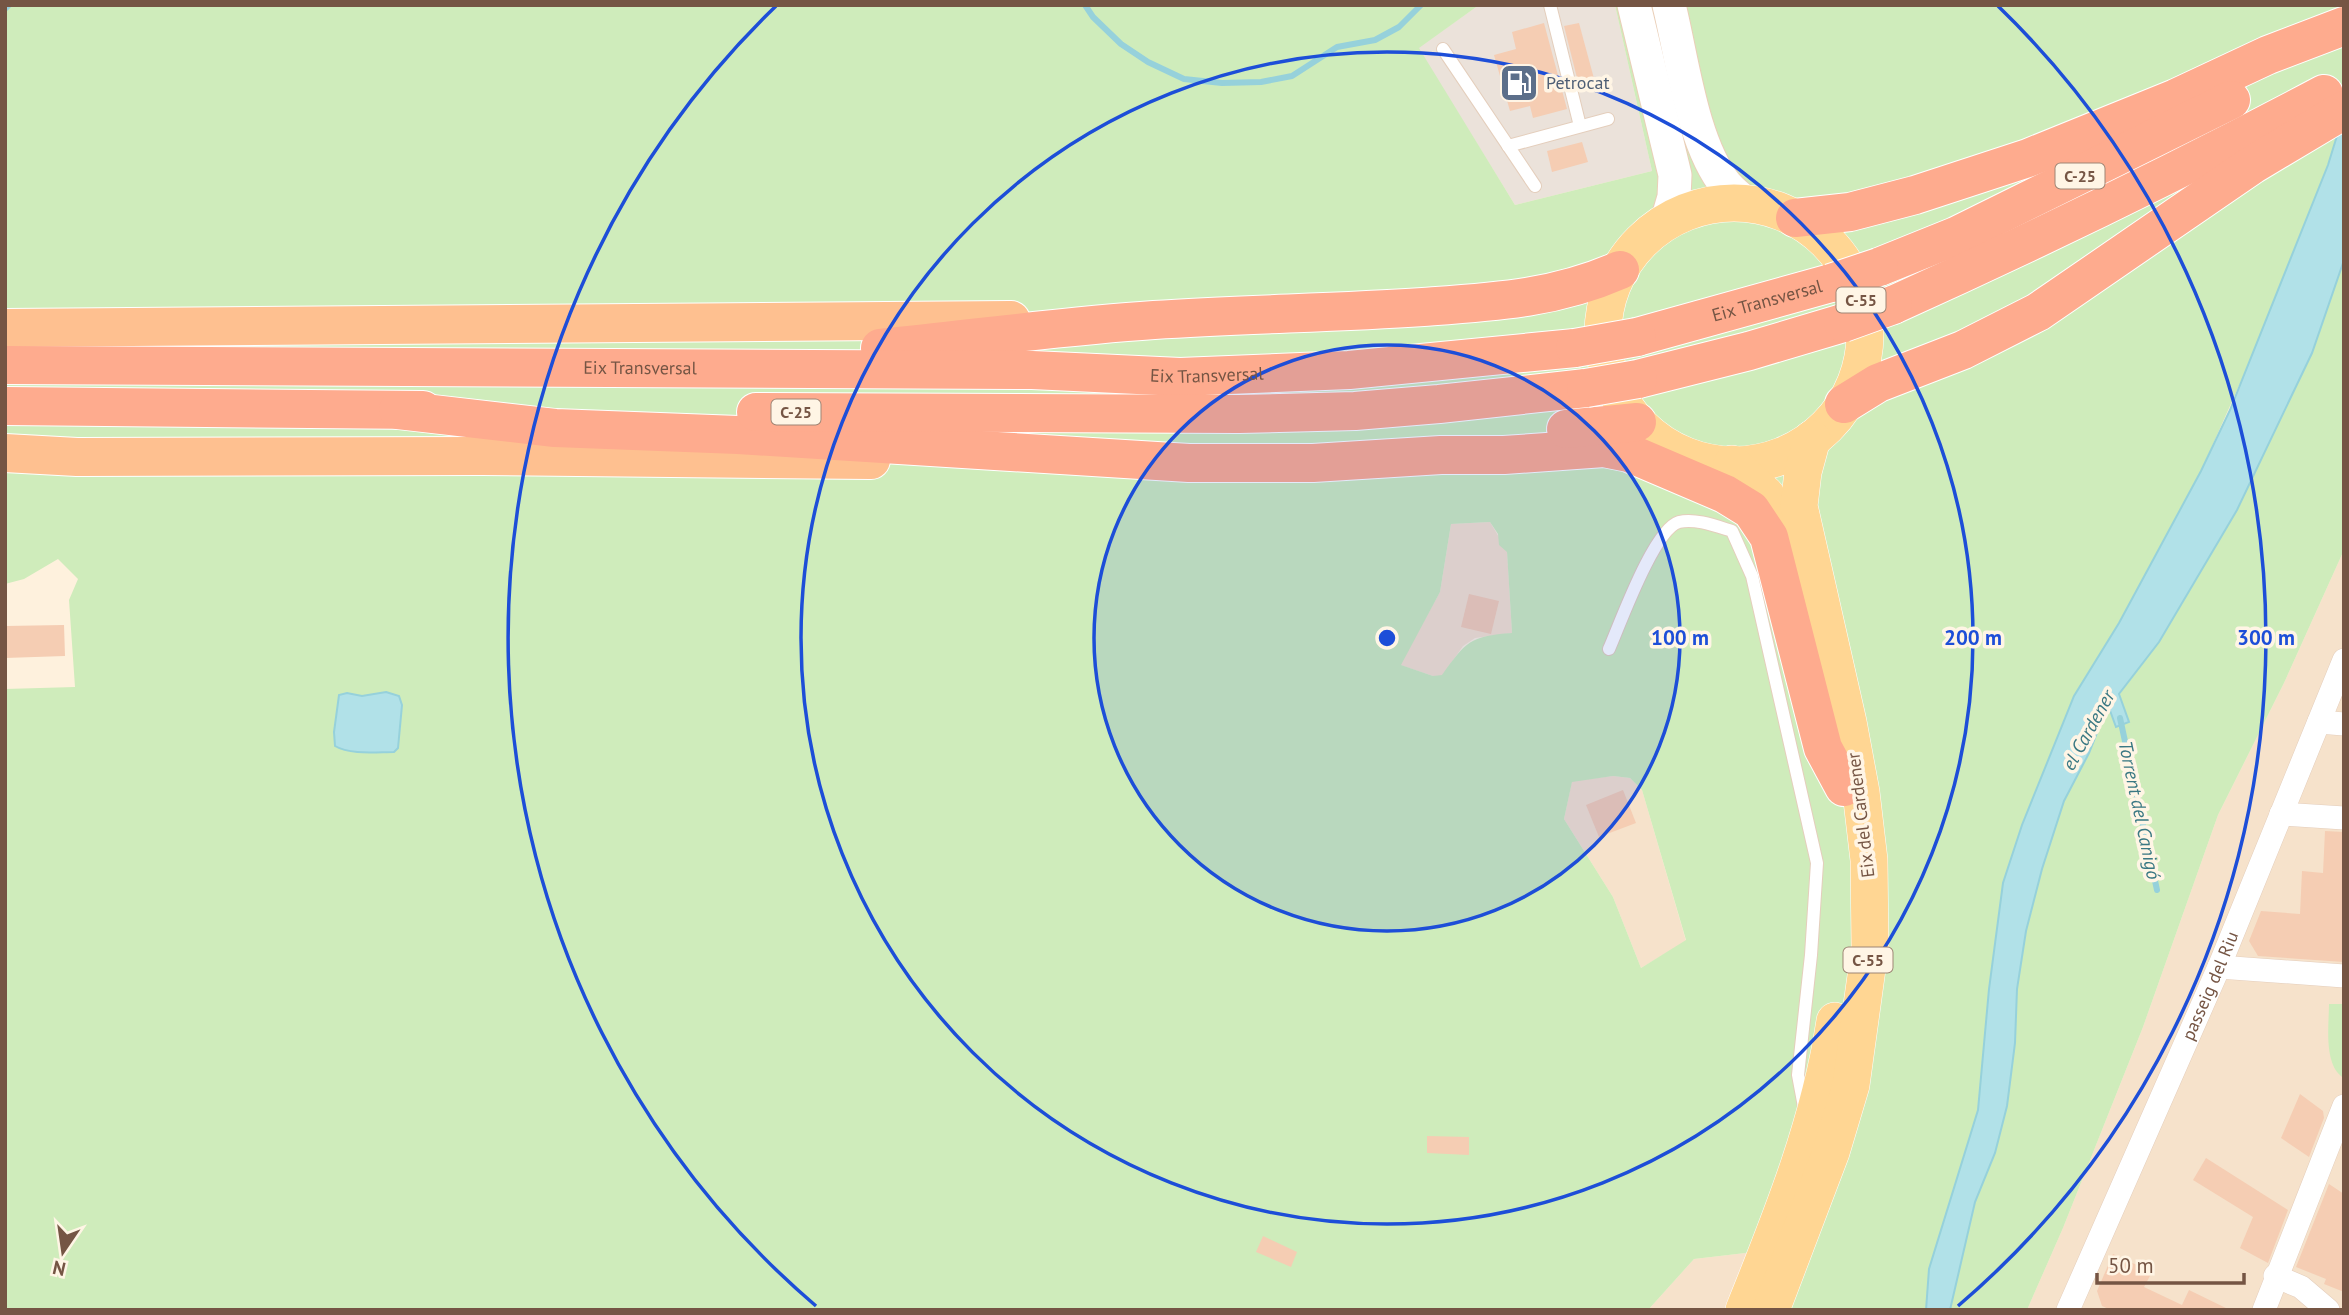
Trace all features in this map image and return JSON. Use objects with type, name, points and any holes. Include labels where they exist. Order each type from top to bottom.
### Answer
[{"type":"highway","points":[[1795,218],[1863,209],[2028,158],[2176,98],[2272,66],[2344,26]]},
{"type":"highway","name":"Eix Transversal","points":[[5,365],[1032,370],[1180,377],[1349,370],[1575,348],[1637,337],[1879,267],[1956,236],[2272,66],[2344,40]]},
{"type":"highway","name":"C-25","points":[[5,406],[1239,414],[1367,410],[1586,388],[1637,379],[1749,351],[1893,305],[2023,247],[2165,178],[2242,153],[2344,83]]},
{"type":"highway","points":[[1844,404],[1878,383],[1963,350],[2038,312],[2242,153],[2344,110]]},
{"type":"highway","points":[[5,328],[604,324],[785,320],[1153,320],[1353,312],[1487,302],[1559,292],[1620,270]]},
{"type":"highway","points":[[678,369],[1153,320]]},
{"type":"highway","points":[[398,410],[555,428],[738,435],[1189,463]]},
{"type":"highway","points":[[1441,455],[1491,439],[1637,422]]},
{"type":"highway","points":[[5,453],[77,457],[496,456],[1313,463],[1604,448],[1629,453],[1725,495],[1751,510],[1769,537],[1823,748],[1844,787]]},
{"type":"main road","points":[[1634,5],[1675,175],[1674,197],[1667,221]]},
{"type":"main road","points":[[1669,5],[1693,114],[1713,164],[1726,185],[1746,204]]},
{"type":"main road","name":"C-55","points":[[1746,204],[1775,209],[1795,218],[1815,231],[1836,253],[1853,279],[1861,300],[1865,323],[1864,354],[1855,384],[1844,404],[1827,426],[1812,439],[1781,456],[1760,462],[1732,464],[1703,461],[1659,441],[1637,422],[1616,390],[1604,352],[1606,306],[1620,270],[1638,245],[1667,221],[1705,206],[1746,204]]},
{"type":"main road","name":"Eix del Cardener","points":[[1771,1310],[1831,1152],[1851,1084],[1870,947],[1869,860],[1861,792],[1848,722],[1798,506],[1812,439]]},
{"type":"main road","name":"Eix del Cardener","points":[[1732,464],[1766,495],[1800,591],[1817,654],[1844,787],[1850,921],[1815,1061],[1810,1128],[1790,1195],[1744,1310]]},
{"type":"main road","name":"Eix del Cardener","points":[[1752,1310],[1759,1272]]},
{"type":"street","name":"passeig del Riu","points":[[2076,1307],[2341,673]]},
{"type":"street","points":[[2319,722],[2344,724]]},
{"type":"street","points":[[2281,814],[2344,818]]},
{"type":"street","points":[[2220,967],[2344,976]]},
{"type":"street","points":[[2264,1310],[2343,1109]]},
{"type":"street","points":[[2276,1276],[2344,1301]]},
{"type":"street","points":[[2301,1287],[2328,1310]]},
{"type":"lane","points":[[1550,5],[1580,126]]},
{"type":"lane","points":[[1443,48],[1535,186]]},
{"type":"lane","points":[[1508,146],[1608,119]]},
{"type":"lane","points":[[1609,649],[1651,551],[1662,534],[1678,522],[1708,524],[1732,531],[1752,576],[1817,863],[1815,1061]]},
{"type":"shaded area","points":[[1479,5],[1615,5],[1652,171],[1515,205],[1418,48]]},
{"type":"shaded area","points":[[1490,522],[1507,551],[1512,633],[1475,638],[1463,646],[1442,676],[1433,676],[1400,665],[1440,592],[1451,524]]},
{"type":"shaded area","points":[[2344,550],[2344,1310],[2027,1310],[2063,1228],[2143,1027],[2218,815],[2284,683]]},
{"type":"shaded area","points":[[1613,776],[1630,778],[1642,790],[1686,941],[1641,968],[1613,897],[1564,819],[1572,781]]},
{"type":"shaded area","points":[[1754,1252],[1732,1310],[1648,1310],[1694,1259]]},
{"type":"green space","points":[[5,5],[1479,5],[1419,48],[1515,205],[1652,171],[1615,5],[2344,5],[2344,113],[2328,165],[2258,343],[2201,471],[2119,623],[2074,696],[2022,825],[2003,883],[1989,989],[1978,1110],[1929,1269],[1926,1310],[1732,1310],[1754,1252],[1694,1259],[1648,1310],[5,1310],[5,689],[75,687],[69,600],[78,579],[58,559],[24,579],[5,584]],"holes":[[[1490,522],[1498,534],[1499,545],[1507,552],[1512,633],[1486,636],[1470,643],[1442,675],[1433,676],[1401,665],[1440,592],[1451,524]],[[1613,776],[1630,778],[1642,790],[1686,940],[1641,968],[1613,897],[1564,819],[1572,782]]]},
{"type":"green space","points":[[2344,260],[2344,550],[2284,683],[2218,815],[2143,1027],[2063,1228],[2027,1310],[1950,1310],[1975,1202],[1995,1153],[2007,1107],[2015,1043],[2017,989],[2026,931],[2064,801],[2089,753],[2109,704],[2116,726],[2128,722],[2119,695],[2159,642],[2237,510],[2312,353]]},
{"type":"green space","points":[[2344,1002],[2344,1078],[2333,1064],[2328,1033],[2329,1004]]},
{"type":"water","name":"el Cardener","points":[[2344,113],[2344,260],[2312,353],[2237,510],[2159,642],[2119,694],[2129,722],[2116,727],[2108,705],[2089,753],[2064,801],[2026,931],[2017,989],[2015,1043],[2007,1106],[1995,1153],[1975,1202],[1950,1310],[1926,1310],[1929,1269],[1978,1110],[1989,989],[2003,883],[2022,825],[2074,696],[2119,623],[2201,471],[2230,410],[2328,165]]},
{"type":"water","points":[[386,692],[399,696],[402,705],[398,748],[394,752],[363,752],[348,751],[335,746],[339,695],[347,693],[362,696]]},
{"type":"building","points":[[1544,23],[1567,109],[1533,118],[1530,106],[1510,111],[1494,55],[1516,49],[1512,32]]},
{"type":"building","points":[[1579,23],[1596,86],[1580,90],[1564,26]]},
{"type":"building","points":[[1582,142],[1588,162],[1552,172],[1547,151]]},
{"type":"building","points":[[1469,594],[1499,601],[1491,634],[1461,627]]},
{"type":"building","points":[[64,625],[65,656],[5,658],[5,626]]},
{"type":"building","points":[[1623,790],[1636,823],[1599,837],[1586,805]]},
{"type":"building","points":[[2325,831],[2344,832],[2344,962],[2258,956],[2249,941],[2261,911],[2300,914],[2302,871],[2323,873]]},
{"type":"building","points":[[2300,1094],[2323,1111],[2324,1118],[2309,1157],[2281,1138]]},
{"type":"building","points":[[1427,1136],[1469,1137],[1469,1155],[1427,1153]]},
{"type":"building","points":[[2206,1158],[2288,1210],[2268,1263],[2240,1248],[2253,1217],[2193,1180]]},
{"type":"building","points":[[2329,1184],[2344,1194],[2344,1292],[2324,1284],[2326,1279],[2296,1267]]},
{"type":"building","points":[[1263,1236],[1297,1252],[1291,1267],[1256,1252]]},
{"type":"building","points":[[2113,1254],[2152,1272],[2144,1287],[2182,1305],[2189,1290],[2230,1310],[2111,1310],[2102,1306],[2097,1291]]},
{"type":"waterway","points":[[5,9],[9,5]]},
{"type":"waterway","points":[[1085,5],[1093,17],[1121,44],[1148,62],[1184,79],[1222,83],[1261,82],[1292,76],[1337,47],[1375,40],[1399,27],[1421,5]]},
{"type":"waterway","name":"Torrent del Canigó","points":[[2120,718],[2157,890]]},
{"type":"place","name":"Petrocat","points":[[1519,83]]}]
